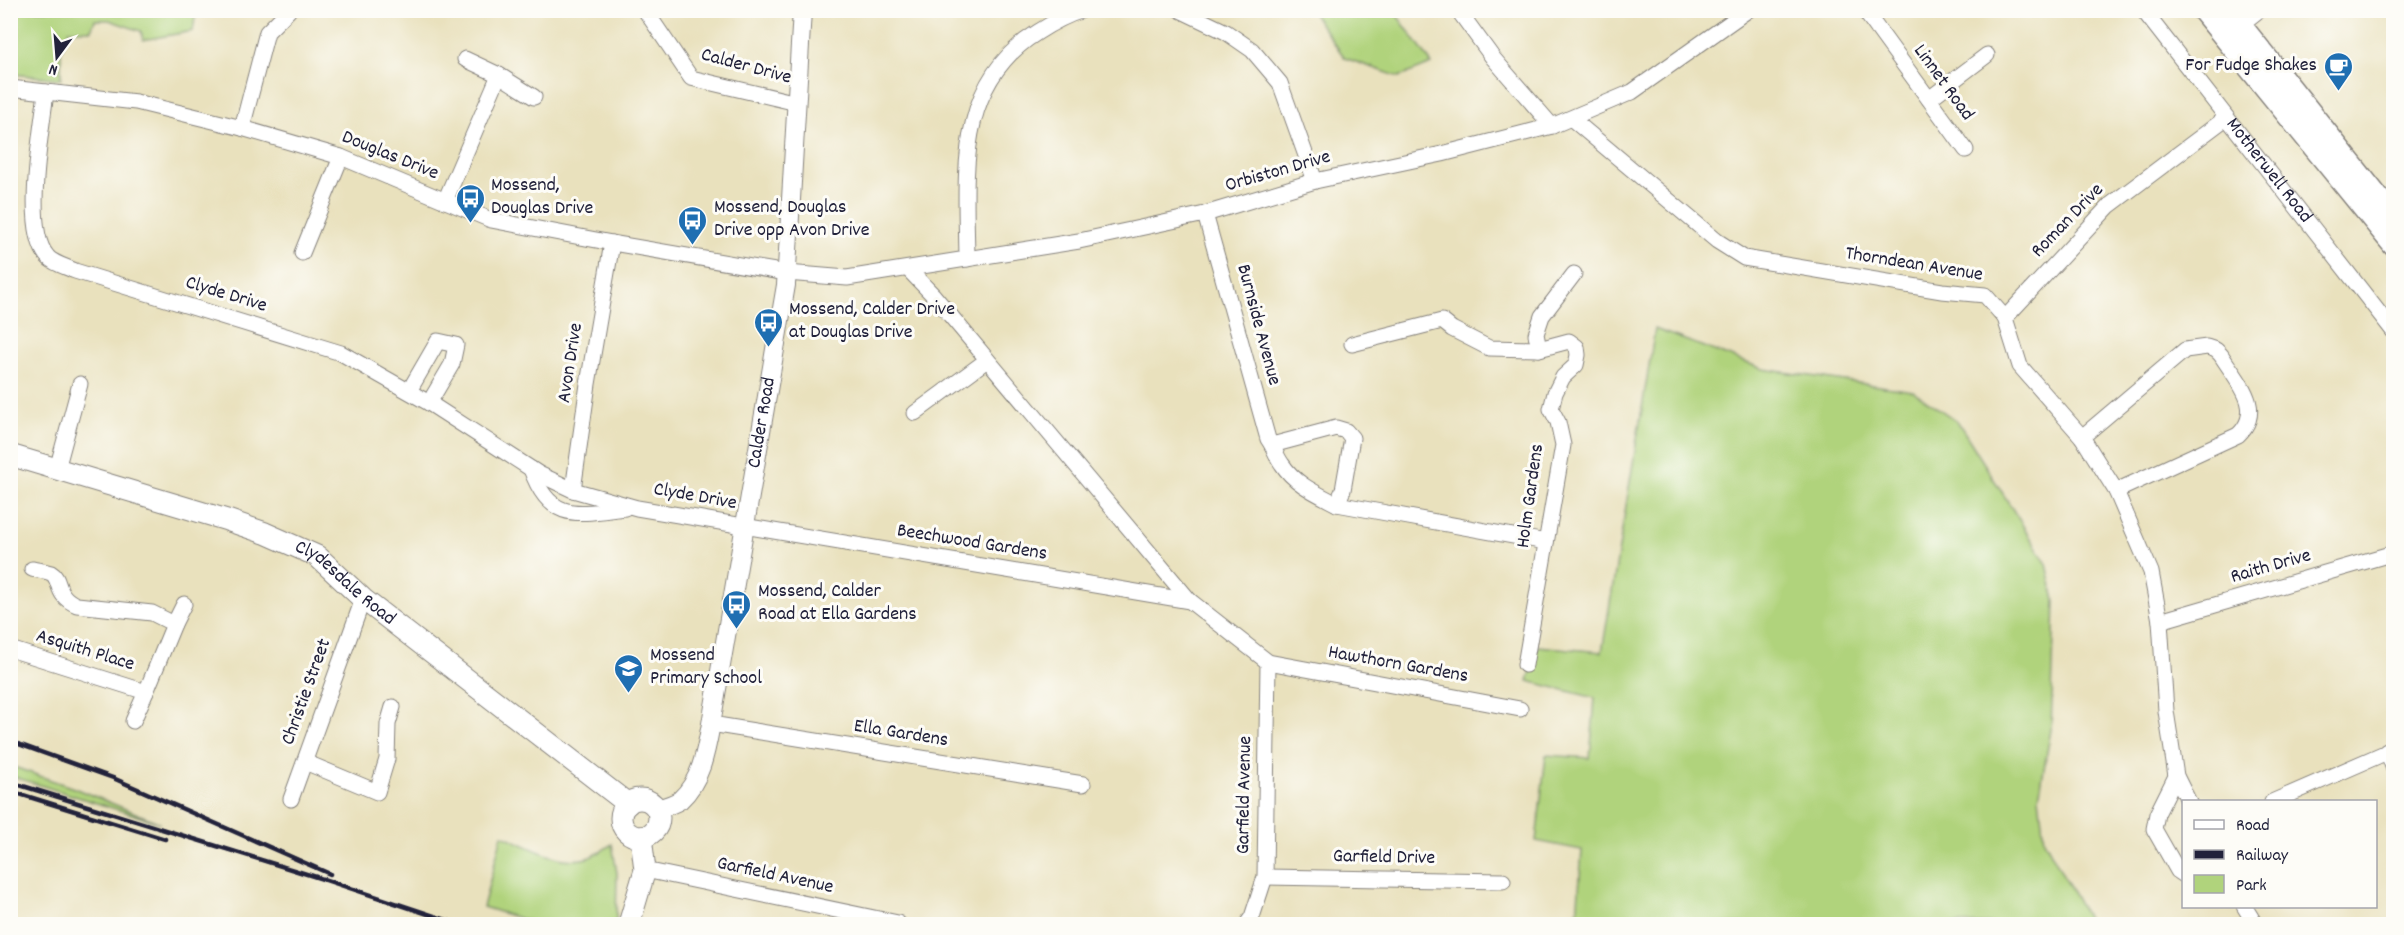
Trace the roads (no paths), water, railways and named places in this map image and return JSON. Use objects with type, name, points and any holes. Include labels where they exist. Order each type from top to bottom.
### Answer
[{"type":"main road","points":[[2203,10],[2394,245]]},
{"type":"main road","points":[[2234,18],[2394,219]]},
{"type":"main road","name":"Clydesdale Road","points":[[10,455],[265,533],[317,556],[363,598],[628,804]]},
{"type":"main road","points":[[644,800],[654,805],[659,816],[657,828],[647,836],[629,834],[622,824],[622,813],[628,804],[644,800]]},
{"type":"main road","points":[[629,924],[645,870],[641,837]]},
{"type":"street","points":[[242,128],[267,32],[289,10]]},
{"type":"street","name":"Calder Drive","points":[[645,10],[691,78],[797,102]]},
{"type":"street","name":"Calder Road","points":[[657,810],[679,801],[694,780],[704,761],[711,724],[787,273],[802,10]]},
{"type":"street","points":[[967,259],[967,161],[977,108],[1001,61],[1018,44],[1052,23],[1083,10]]},
{"type":"street","points":[[1180,10],[1226,32],[1252,50],[1280,83],[1315,181]]},
{"type":"street","points":[[1458,10],[1493,58],[1552,126]]},
{"type":"street","name":"Orbiston Drive","points":[[787,273],[847,278],[1079,242],[1205,214],[1315,181],[1442,154],[1552,126],[1632,92],[1748,10]]},
{"type":"street","name":"Linnet Road","points":[[1864,10],[1966,150]]},
{"type":"street","name":"Motherwell Road","points":[[2143,10],[2394,332]]},
{"type":"street","points":[[2234,18],[2259,10]]},
{"type":"street","points":[[1929,99],[1987,55]]},
{"type":"street","points":[[465,59],[499,75],[534,97]]},
{"type":"street","points":[[445,201],[499,75]]},
{"type":"street","name":"Douglas Drive","points":[[10,88],[136,102],[242,128],[341,157],[491,219],[612,243],[787,273]]},
{"type":"street","name":"Clyde Drive","points":[[46,92],[35,198],[37,234],[47,257],[75,271],[341,353],[429,403],[531,469],[573,490],[637,508],[746,527]]},
{"type":"street","name":"Roman Drive","points":[[2006,318],[2109,206],[2226,118]]},
{"type":"street","name":"Thorndean Avenue","points":[[1572,119],[1718,241],[1744,258],[1942,291],[1985,295],[2006,318],[2020,366],[2082,437],[2116,491],[2151,572],[2160,621],[2166,711],[2176,776],[2188,800]]},
{"type":"street","points":[[302,253],[341,157]]},
{"type":"street","name":"Burnside Avenue","points":[[1205,214],[1268,439],[1282,464],[1305,488],[1337,504],[1546,542]]},
{"type":"street","name":"Avon Drive","points":[[573,490],[612,243]]},
{"type":"street","name":"Beechwood Gardens","points":[[908,269],[1191,601],[1268,662]]},
{"type":"street","points":[[1539,349],[1536,334],[1542,316],[1574,274]]},
{"type":"street","name":"Holm Gardens","points":[[1352,344],[1442,321],[1452,329],[1489,348],[1539,349],[1569,341],[1577,346],[1576,365],[1563,377],[1551,409],[1558,422],[1563,445],[1525,665]]},
{"type":"street","points":[[409,391],[438,341],[456,345],[452,364],[429,403]]},
{"type":"street","points":[[2082,437],[2185,350],[2207,348],[2216,350],[2221,355],[2250,402],[2250,419],[2245,429],[2238,435],[2116,491]]},
{"type":"street","points":[[915,413],[987,360]]},
{"type":"street","points":[[57,469],[80,384]]},
{"type":"street","points":[[1272,445],[1336,428],[1346,431],[1352,438],[1343,490],[1337,504]]},
{"type":"street","name":"Clyde Drive","points":[[531,469],[538,490],[562,511],[637,508]]},
{"type":"street","name":"Beechwood Gardens","points":[[746,527],[1191,601]]},
{"type":"street","name":"Raith Drive","points":[[2160,621],[2394,553]]},
{"type":"street","points":[[32,568],[51,573],[63,597],[69,602],[77,605],[152,613],[174,624]]},
{"type":"street","name":"Christie Street","points":[[291,799],[363,598]]},
{"type":"street","name":"Asquith Place","points":[[133,721],[184,604]]},
{"type":"street","name":"Asquith Place","points":[[10,650],[146,692]]},
{"type":"street","name":"Hawthorn Gardens","points":[[1268,662],[1520,709]]},
{"type":"street","name":"Garfield Avenue","points":[[1247,924],[1252,917],[1264,877],[1268,662]]},
{"type":"street","points":[[305,762],[377,792],[387,759],[387,724],[393,707]]},
{"type":"street","name":"Ella Gardens","points":[[711,724],[1083,784]]},
{"type":"street","points":[[2274,800],[2390,750],[2394,769]]},
{"type":"street","points":[[2176,776],[2157,814],[2154,829],[2178,871],[2182,874]]},
{"type":"street","name":"Garfield Avenue","points":[[645,870],[898,923]]},
{"type":"street","name":"Garfield Drive","points":[[1264,877],[1503,881]]},
{"type":"street","points":[[2245,908],[2255,924]]},
{"type":"railway","points":[[10,741],[113,778],[330,874]]},
{"type":"railway","points":[[10,782],[326,880],[458,924]]},
{"type":"railway","points":[[10,791],[165,839]]},
{"type":"place","name":"For Fudge Shakes","points":[[2338,92]]},
{"type":"place","name":"Mossend, Douglas Drive","points":[[470,224]]},
{"type":"place","name":"Mossend, Douglas Drive opp Avon Drive","points":[[693,246]]},
{"type":"place","name":"Mossend, Calder Drive at Douglas Drive","points":[[768,348]]},
{"type":"place","name":"Mossend, Calder Road at Ella Gardens","points":[[737,630]]},
{"type":"place","name":"Mossend Primary School","points":[[629,694]]}]
